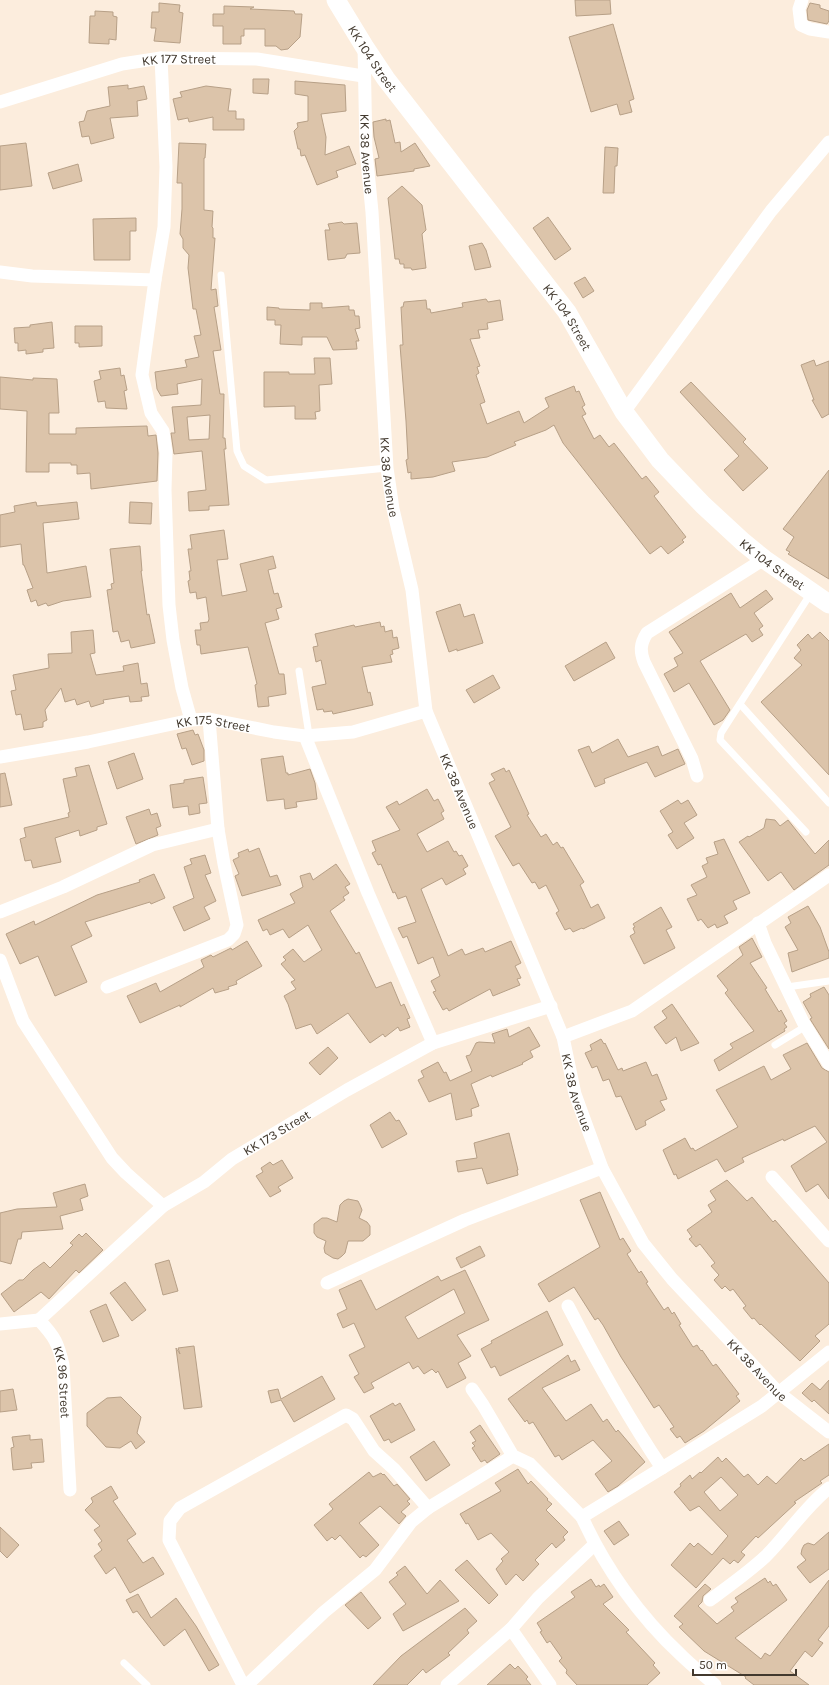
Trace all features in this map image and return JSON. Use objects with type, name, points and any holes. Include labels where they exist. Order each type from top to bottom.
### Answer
[{"type":"street","name":"KK 104 Street","points":[[336,0],[386,79],[567,312],[624,412],[660,460],[703,505],[743,542],[764,559],[829,604]]},
{"type":"street","points":[[802,0],[799,9],[801,25],[810,29],[829,32]]},
{"type":"street","name":"KK 38 Avenue","points":[[364,46],[366,151],[372,212],[387,468],[393,509],[412,590],[426,712],[563,1037],[575,1094],[602,1168],[648,1249],[672,1280],[779,1393],[829,1432]]},
{"type":"street","points":[[161,58],[166,167],[164,227],[142,375],[151,413],[163,431],[166,453],[165,490],[172,633],[182,688],[191,720]]},
{"type":"street","name":"KK 177 Street","points":[[0,102],[122,64],[161,58],[257,59],[364,76]]},
{"type":"street","points":[[624,412],[771,212],[829,142]]},
{"type":"street","points":[[0,272],[32,276],[155,280]]},
{"type":"street","points":[[697,776],[692,758],[644,662],[640,652],[642,642],[647,633],[764,559]]},
{"type":"street","name":"KK 175 Street","points":[[0,757],[88,742],[191,720],[209,719],[274,732],[307,735],[353,732],[426,712]]},
{"type":"street","points":[[107,987],[228,940],[234,934],[237,925],[218,829],[209,719]]},
{"type":"street","points":[[307,735],[368,893],[433,1043]]},
{"type":"street","points":[[0,912],[63,887],[152,845],[218,829]]},
{"type":"street","points":[[563,1037],[632,1011],[829,874]]},
{"type":"street","points":[[758,923],[765,943],[806,1026],[829,1064]]},
{"type":"street","points":[[0,960],[23,1021],[112,1158],[126,1173],[163,1206]]},
{"type":"street","name":"KK 173 Street","points":[[40,1320],[163,1206],[204,1182],[232,1159],[348,1090],[433,1043],[551,1006]]},
{"type":"street","points":[[327,1284],[466,1220],[602,1168]]},
{"type":"street","points":[[772,1177],[829,1241]]},
{"type":"street","points":[[568,1306],[634,1425],[662,1468]]},
{"type":"street","points":[[0,1324],[40,1320]]},
{"type":"street","name":"KK 96 Street","points":[[40,1320],[51,1333],[59,1346],[63,1365],[70,1490]]},
{"type":"street","points":[[582,1517],[762,1406],[829,1352]]},
{"type":"street","points":[[472,1389],[513,1456],[530,1464],[582,1517],[594,1545],[638,1609],[680,1655],[715,1685]]},
{"type":"street","points":[[243,1685],[169,1540],[170,1521],[180,1508],[346,1414],[353,1419],[374,1450],[394,1469],[428,1508]]},
{"type":"street","points":[[247,1685],[324,1612],[375,1570],[411,1522],[428,1508],[513,1456]]},
{"type":"street","points":[[710,1600],[765,1557],[814,1500],[829,1488]]},
{"type":"street","points":[[448,1685],[511,1629],[538,1598],[594,1545]]},
{"type":"street","points":[[511,1629],[550,1685]]},
{"type":"lane","points":[[221,275],[237,451],[244,466],[266,480],[387,468]]},
{"type":"lane","points":[[806,832],[720,740],[721,733],[812,593]]},
{"type":"lane","points":[[299,671],[307,735]]},
{"type":"lane","points":[[740,704],[829,803]]},
{"type":"lane","points":[[787,987],[829,981]]},
{"type":"lane","points":[[775,1045],[806,1026]]},
{"type":"lane","points":[[124,1663],[147,1685]]},
{"type":"building","points":[[575,0],[610,0],[611,14],[576,16]]},
{"type":"building","points":[[159,3],[180,5],[179,12],[183,13],[180,43],[154,41],[156,28],[151,28],[152,12],[159,12]]},
{"type":"building","points":[[810,3],[820,5],[820,8],[829,11],[829,21],[827,24],[808,20],[807,10]]},
{"type":"building","points":[[224,6],[294,11],[295,14],[302,14],[300,37],[288,49],[281,50],[276,46],[265,46],[265,29],[244,29],[244,36],[241,36],[241,44],[223,44],[223,26],[213,26],[213,14],[224,14]]},
{"type":"building","points":[[95,11],[113,12],[113,16],[117,17],[116,40],[109,39],[109,44],[89,43],[90,16],[95,16]]},
{"type":"building","points":[[613,24],[634,99],[629,101],[632,112],[620,115],[617,104],[591,112],[569,37]]},
{"type":"building","points":[[253,79],[269,79],[268,94],[253,93]]},
{"type":"building","points":[[295,81],[345,85],[346,111],[321,114],[326,137],[325,155],[349,146],[356,164],[336,171],[338,177],[317,185],[305,155],[301,156],[300,149],[298,149],[294,131],[298,127],[297,123],[308,121],[308,96],[295,94]]},
{"type":"building","points":[[128,85],[128,89],[144,86],[147,99],[137,101],[138,116],[110,118],[114,138],[91,144],[89,136],[82,137],[79,122],[84,121],[87,111],[110,106],[108,87]]},
{"type":"building","points":[[206,86],[231,89],[228,111],[236,111],[236,119],[244,119],[244,130],[213,130],[213,117],[189,122],[188,118],[178,120],[173,99],[182,97],[180,92]]},
{"type":"building","points":[[386,119],[386,121],[390,120],[395,143],[400,142],[401,152],[415,143],[430,166],[414,169],[414,171],[377,176],[375,159],[379,158],[374,137],[373,122]]},
{"type":"building","points":[[26,143],[32,186],[0,190],[0,146]]},
{"type":"building","points":[[179,143],[206,144],[204,158],[204,210],[213,211],[212,227],[213,238],[215,238],[211,290],[216,289],[218,306],[214,307],[221,350],[213,351],[220,394],[224,394],[223,438],[225,438],[226,449],[224,449],[229,505],[209,506],[209,510],[189,511],[188,492],[206,490],[202,451],[174,454],[171,433],[175,433],[172,407],[201,405],[202,379],[177,384],[178,394],[161,396],[157,389],[155,372],[187,367],[185,360],[199,357],[194,336],[201,335],[196,309],[193,309],[188,268],[189,255],[183,248],[183,239],[180,234],[182,183],[177,183]],"holes":[[[210,415],[209,439],[189,440],[187,417]]]},
{"type":"building","points":[[605,147],[618,148],[617,166],[615,166],[614,193],[603,193]]},
{"type":"building","points":[[78,164],[82,181],[53,189],[48,173]]},
{"type":"building","points":[[402,186],[422,205],[426,230],[422,234],[426,268],[412,270],[411,268],[404,268],[404,264],[400,264],[399,259],[395,259],[388,198]]},
{"type":"building","points":[[548,217],[571,249],[555,260],[533,228]]},
{"type":"building","points":[[136,218],[136,231],[130,231],[130,260],[94,260],[93,219]]},
{"type":"building","points":[[342,222],[344,224],[357,223],[360,253],[347,254],[345,258],[328,260],[325,230],[330,230],[328,224]]},
{"type":"building","points":[[482,243],[486,250],[491,267],[475,270],[469,246]]},
{"type":"building","points":[[585,277],[594,291],[583,298],[574,283]]},
{"type":"building","points":[[486,299],[488,302],[500,300],[503,320],[487,323],[488,329],[478,330],[480,338],[470,339],[480,366],[477,367],[479,373],[476,375],[485,402],[480,404],[487,424],[519,411],[524,423],[549,407],[545,398],[574,386],[576,392],[579,391],[585,405],[582,407],[586,414],[582,416],[594,439],[600,435],[609,447],[614,443],[642,479],[646,476],[659,492],[654,496],[686,537],[682,540],[684,542],[668,554],[661,546],[650,554],[563,443],[554,425],[546,430],[514,442],[516,445],[487,457],[452,462],[455,471],[433,477],[411,479],[411,472],[408,473],[406,460],[408,459],[400,345],[403,345],[401,307],[403,307],[404,302],[426,300],[427,309],[430,309],[431,313],[463,307],[462,303]]},
{"type":"building","points":[[310,303],[322,303],[322,308],[349,306],[349,310],[354,310],[355,316],[359,316],[360,328],[355,329],[359,341],[356,341],[357,349],[333,350],[327,337],[302,337],[302,345],[280,344],[281,325],[275,325],[275,320],[267,320],[267,307],[310,310]]},
{"type":"building","points":[[52,322],[54,348],[43,349],[43,352],[26,354],[26,350],[18,351],[18,343],[15,343],[14,328],[30,327],[30,325]]},
{"type":"building","points":[[75,326],[102,326],[102,346],[79,347],[79,343],[75,343]]},
{"type":"building","points":[[314,358],[330,358],[332,384],[319,385],[320,411],[315,412],[316,419],[295,419],[295,406],[264,407],[264,372],[315,374]]},
{"type":"building","points":[[814,360],[816,366],[829,361],[829,414],[822,418],[812,400],[814,400],[801,365]]},
{"type":"building","points":[[120,368],[121,376],[124,375],[127,390],[124,391],[127,409],[106,408],[105,401],[98,402],[94,381],[101,379],[99,371]]},
{"type":"building","points":[[0,377],[33,380],[33,378],[57,379],[59,413],[49,413],[49,434],[76,434],[76,428],[147,426],[148,436],[156,435],[158,453],[157,481],[91,489],[90,473],[77,474],[77,465],[71,465],[71,463],[49,463],[49,472],[26,472],[27,411],[0,409]]},
{"type":"building","points":[[691,382],[746,439],[743,442],[768,468],[743,491],[724,470],[739,456],[680,392]]},
{"type":"building","points":[[829,470],[829,579],[788,554],[790,552],[786,550],[794,537],[783,529]]},
{"type":"building","points":[[36,502],[37,506],[77,502],[79,519],[43,523],[47,573],[86,566],[91,597],[63,601],[48,606],[46,603],[38,606],[36,600],[31,602],[27,590],[33,588],[23,565],[21,544],[0,547],[0,515],[15,512],[14,506]]},
{"type":"building","points":[[130,502],[152,503],[151,524],[129,523]]},
{"type":"building","points":[[224,530],[228,559],[217,560],[222,596],[247,591],[240,564],[273,556],[276,568],[268,570],[274,594],[278,593],[282,607],[276,609],[279,619],[265,623],[279,674],[284,674],[286,694],[268,697],[269,706],[258,707],[255,685],[257,684],[248,647],[201,654],[200,645],[197,645],[195,630],[201,630],[200,623],[208,622],[209,619],[206,597],[197,599],[196,592],[190,593],[188,581],[190,580],[189,571],[191,571],[188,549],[192,549],[190,535]]},
{"type":"building","points":[[140,546],[141,571],[147,615],[149,614],[155,643],[131,648],[129,640],[121,642],[118,631],[113,632],[107,590],[112,589],[111,584],[114,583],[110,549]]},
{"type":"building","points":[[766,590],[773,599],[754,613],[763,626],[759,629],[763,635],[752,642],[746,634],[700,661],[730,710],[723,720],[714,725],[689,683],[674,692],[664,674],[678,666],[674,658],[683,653],[669,632],[731,593],[740,608]]},
{"type":"building","points":[[460,604],[464,617],[474,614],[483,643],[449,652],[436,612]]},
{"type":"building","points":[[380,622],[381,627],[384,626],[385,632],[392,630],[393,638],[397,637],[399,648],[392,650],[393,654],[390,655],[392,662],[362,667],[368,693],[370,692],[373,705],[333,714],[332,711],[324,712],[323,709],[317,710],[312,687],[326,684],[321,660],[316,662],[313,647],[318,646],[315,634],[354,625],[355,627]]},
{"type":"building","points":[[93,630],[95,653],[90,654],[96,675],[124,671],[123,666],[138,663],[141,684],[147,683],[149,696],[141,697],[142,701],[130,702],[129,696],[103,700],[104,703],[91,707],[89,701],[77,705],[75,699],[65,702],[61,688],[45,710],[47,720],[43,722],[43,727],[24,730],[21,714],[16,715],[11,691],[16,690],[13,675],[49,668],[48,654],[72,653],[71,632]]},
{"type":"building","points":[[820,632],[829,641],[829,775],[761,702],[802,665],[794,658],[801,650],[797,645],[808,634],[812,639]]},
{"type":"building","points":[[606,642],[615,658],[574,681],[565,666]]},
{"type":"building","points":[[493,675],[500,688],[474,703],[466,690]]},
{"type":"building","points":[[193,730],[195,735],[198,734],[204,750],[204,761],[192,765],[186,748],[182,749],[177,734]]},
{"type":"building","points":[[618,739],[628,757],[658,746],[662,756],[678,749],[685,764],[655,777],[647,762],[604,779],[605,783],[595,787],[578,750],[589,746],[592,753]]},
{"type":"building","points":[[134,753],[143,779],[117,789],[108,762]]},
{"type":"building","points":[[283,756],[286,773],[288,773],[288,775],[310,769],[315,783],[317,799],[296,802],[297,807],[285,809],[284,799],[267,801],[261,759]]},
{"type":"building","points":[[89,765],[107,824],[97,827],[97,830],[80,836],[79,830],[55,838],[61,862],[33,868],[31,860],[25,861],[20,839],[26,837],[24,828],[69,817],[68,813],[70,812],[63,779],[77,776],[75,768]]},
{"type":"building","points":[[504,768],[506,772],[509,770],[529,814],[527,815],[541,837],[546,834],[553,845],[557,842],[561,848],[563,847],[584,882],[580,885],[591,908],[598,904],[605,918],[583,929],[582,928],[573,932],[570,928],[565,930],[556,913],[559,911],[546,885],[539,889],[535,882],[532,883],[519,863],[513,866],[495,836],[511,827],[489,783],[495,780],[491,774]]},
{"type":"building","points":[[5,773],[12,805],[0,807],[0,774]]},
{"type":"building","points":[[203,777],[207,803],[199,804],[200,813],[189,815],[188,806],[173,808],[170,785],[184,783],[184,780]]},
{"type":"building","points":[[427,789],[434,801],[438,799],[444,811],[441,813],[444,819],[417,834],[427,852],[448,841],[454,852],[456,851],[459,856],[462,855],[468,866],[463,869],[466,874],[446,885],[442,878],[421,889],[448,956],[462,949],[465,955],[483,948],[485,952],[511,941],[521,963],[515,966],[521,978],[517,979],[520,985],[493,996],[490,989],[449,1011],[447,1008],[443,1010],[433,992],[436,991],[431,981],[440,976],[433,957],[418,964],[407,936],[403,938],[398,928],[416,922],[406,896],[398,899],[395,892],[393,893],[381,864],[378,865],[372,853],[376,851],[372,841],[400,830],[386,807],[397,801],[399,805]]},
{"type":"building","points":[[678,800],[681,804],[688,800],[697,815],[684,823],[694,838],[677,849],[668,835],[673,832],[660,811]]},
{"type":"building","points":[[149,809],[151,815],[157,813],[161,826],[156,828],[158,835],[136,844],[126,817]]},
{"type":"building","points":[[766,819],[775,820],[780,826],[788,820],[815,854],[829,840],[829,865],[794,890],[781,872],[768,881],[739,842],[764,828]]},
{"type":"building","points":[[724,839],[750,893],[733,901],[737,909],[724,916],[728,923],[717,928],[715,924],[708,928],[701,919],[698,921],[687,899],[697,895],[691,885],[707,877],[702,866],[708,863],[706,858],[718,854],[714,842]]},
{"type":"building","points":[[259,848],[270,877],[277,875],[281,885],[242,896],[235,876],[239,874],[233,860],[239,857],[238,853],[248,849],[249,852]]},
{"type":"building","points":[[205,855],[211,873],[205,875],[216,901],[204,907],[210,919],[184,931],[173,907],[194,898],[184,867],[192,864],[190,859]]},
{"type":"building","points":[[336,864],[350,884],[345,887],[349,893],[343,897],[345,900],[330,911],[356,954],[359,952],[376,988],[391,982],[401,1006],[404,1004],[410,1018],[407,1019],[410,1027],[400,1031],[398,1027],[385,1037],[383,1034],[370,1043],[348,1013],[317,1034],[311,1024],[296,1029],[284,996],[296,989],[291,982],[295,980],[281,964],[286,960],[283,957],[293,949],[304,962],[322,950],[308,925],[289,938],[283,929],[270,935],[267,929],[263,931],[258,920],[295,903],[290,894],[303,887],[300,876],[310,873],[313,880]]},
{"type":"building","points":[[154,874],[165,898],[151,904],[150,902],[85,922],[92,936],[71,946],[87,982],[55,996],[38,956],[20,964],[6,934],[34,921],[35,925],[97,895],[140,882],[139,880]]},
{"type":"building","points":[[808,906],[820,927],[829,952],[829,958],[792,972],[788,953],[798,950],[785,927],[791,923],[788,917]]},
{"type":"building","points":[[661,907],[672,927],[666,930],[675,948],[644,964],[630,936],[635,933],[633,928],[635,927],[633,924]]},
{"type":"building","points":[[752,938],[762,957],[750,963],[767,988],[765,989],[779,1012],[781,1010],[787,1021],[784,1023],[787,1027],[784,1029],[785,1031],[719,1071],[714,1060],[733,1048],[730,1044],[754,1031],[725,993],[728,990],[717,976],[743,955],[739,947]]},
{"type":"building","points":[[247,941],[262,966],[236,981],[237,984],[228,987],[229,989],[215,993],[213,988],[180,1007],[180,1005],[140,1023],[127,996],[156,983],[160,992],[204,967],[201,960],[211,955],[213,957],[231,948],[232,950]]},
{"type":"building","points":[[824,987],[829,995],[829,1049],[810,1019],[812,1018],[803,1002],[811,997],[810,994]]},
{"type":"building","points":[[672,1004],[699,1043],[681,1051],[676,1037],[666,1044],[654,1027],[667,1018],[662,1011]]},
{"type":"building","points":[[529,1027],[540,1046],[530,1051],[533,1057],[522,1063],[523,1064],[492,1077],[491,1075],[471,1084],[479,1106],[471,1109],[472,1116],[456,1120],[451,1093],[429,1102],[418,1080],[424,1077],[421,1071],[438,1062],[444,1073],[446,1072],[450,1081],[472,1071],[466,1056],[470,1055],[476,1043],[495,1043],[492,1034],[507,1029],[509,1037]]},
{"type":"building","points":[[601,1039],[604,1044],[605,1043],[618,1070],[622,1068],[623,1071],[646,1062],[652,1076],[657,1074],[667,1099],[660,1101],[665,1110],[645,1121],[646,1125],[636,1130],[621,1096],[616,1097],[609,1079],[603,1081],[597,1066],[592,1068],[585,1053],[592,1050],[590,1045]]},
{"type":"building","points":[[807,1043],[822,1068],[829,1072],[829,1199],[818,1184],[806,1192],[791,1166],[827,1142],[815,1126],[784,1141],[783,1139],[742,1158],[744,1162],[725,1172],[717,1159],[678,1179],[676,1174],[674,1175],[663,1150],[685,1138],[691,1149],[693,1148],[695,1151],[738,1127],[716,1090],[764,1066],[771,1080],[791,1069],[783,1055]]},
{"type":"building","points":[[328,1047],[338,1058],[320,1075],[309,1063]]},
{"type":"building","points":[[390,1112],[396,1121],[399,1120],[407,1134],[382,1148],[370,1125]]},
{"type":"building","points":[[509,1133],[518,1175],[487,1184],[482,1168],[458,1172],[456,1161],[477,1158],[474,1143]]},
{"type":"building","points":[[282,1160],[293,1178],[278,1187],[281,1191],[270,1197],[256,1176],[263,1172],[261,1168],[270,1162],[273,1165]]},
{"type":"building","points":[[727,1180],[747,1201],[752,1197],[773,1222],[775,1220],[829,1283],[829,1324],[815,1336],[820,1341],[800,1361],[761,1324],[760,1325],[754,1318],[752,1319],[743,1308],[746,1306],[733,1289],[730,1291],[725,1286],[722,1289],[714,1280],[719,1275],[711,1266],[715,1263],[700,1244],[696,1247],[689,1239],[692,1237],[687,1230],[712,1212],[708,1205],[716,1200],[710,1191]]},
{"type":"building","points":[[85,1184],[88,1196],[80,1199],[83,1210],[60,1216],[63,1229],[22,1232],[21,1239],[18,1239],[11,1264],[0,1261],[0,1213],[17,1209],[57,1207],[53,1193]]},
{"type":"building","points":[[600,1192],[620,1240],[623,1238],[631,1251],[627,1254],[639,1273],[641,1271],[648,1282],[646,1283],[664,1310],[668,1307],[672,1314],[674,1312],[681,1324],[679,1325],[693,1347],[697,1345],[713,1366],[716,1364],[739,1394],[736,1396],[740,1401],[704,1431],[685,1443],[680,1436],[677,1438],[670,1429],[674,1427],[659,1405],[654,1408],[621,1357],[603,1325],[598,1318],[595,1320],[574,1287],[549,1302],[538,1284],[600,1247],[580,1200]]},
{"type":"building","points":[[348,1199],[358,1201],[362,1210],[359,1218],[367,1222],[370,1226],[370,1235],[363,1241],[348,1241],[345,1253],[338,1259],[333,1258],[325,1253],[324,1248],[326,1241],[317,1237],[314,1233],[314,1224],[322,1218],[327,1218],[337,1222],[340,1205]]},
{"type":"building","points":[[86,1233],[103,1250],[79,1273],[76,1270],[49,1299],[41,1292],[14,1312],[1,1294],[19,1280],[23,1280],[44,1262],[50,1268],[73,1245],[70,1243],[79,1234],[82,1237]]},
{"type":"building","points":[[480,1246],[485,1256],[461,1268],[456,1258]]},
{"type":"building","points":[[169,1260],[178,1291],[163,1295],[155,1264]]},
{"type":"building","points":[[465,1270],[489,1320],[457,1335],[471,1356],[458,1363],[466,1378],[447,1388],[438,1371],[436,1373],[432,1369],[424,1374],[418,1366],[413,1369],[409,1362],[371,1383],[374,1388],[364,1393],[354,1377],[359,1374],[349,1355],[365,1347],[354,1323],[343,1328],[337,1314],[347,1309],[339,1290],[361,1280],[376,1310],[438,1276],[441,1281]],"holes":[[[454,1289],[465,1313],[418,1339],[405,1317]]]},
{"type":"building","points":[[125,1282],[146,1310],[132,1321],[110,1293]]},
{"type":"building","points":[[106,1304],[119,1336],[103,1342],[90,1311]]},
{"type":"building","points":[[547,1311],[563,1345],[500,1376],[495,1366],[491,1368],[481,1349],[492,1343],[491,1341]]},
{"type":"building","points":[[194,1346],[202,1407],[184,1409],[176,1348],[180,1354],[178,1348]]},
{"type":"building","points":[[568,1355],[571,1362],[575,1360],[580,1370],[542,1388],[566,1421],[591,1404],[603,1422],[607,1419],[616,1432],[618,1430],[645,1462],[618,1486],[608,1492],[595,1474],[612,1461],[593,1440],[562,1460],[559,1455],[555,1457],[533,1422],[529,1424],[527,1420],[525,1422],[508,1399]]},
{"type":"building","points":[[322,1376],[335,1399],[294,1422],[281,1400],[271,1403],[268,1391],[278,1389],[281,1399]]},
{"type":"building","points":[[829,1380],[829,1414],[814,1400],[812,1402],[802,1393],[812,1383],[820,1390]]},
{"type":"building","points":[[13,1389],[17,1410],[0,1412],[0,1391]]},
{"type":"building","points":[[121,1397],[141,1417],[137,1433],[145,1442],[136,1449],[131,1441],[120,1448],[106,1447],[87,1426],[87,1413],[107,1398]]},
{"type":"building","points":[[393,1403],[395,1406],[400,1403],[415,1430],[391,1443],[389,1439],[384,1441],[370,1416]]},
{"type":"building","points":[[480,1425],[500,1454],[487,1463],[485,1460],[481,1462],[472,1448],[475,1446],[472,1443],[476,1441],[470,1432]]},
{"type":"building","points":[[30,1435],[30,1440],[42,1439],[44,1462],[31,1463],[32,1468],[13,1470],[11,1448],[14,1447],[12,1437]]},
{"type":"building","points":[[434,1441],[450,1465],[426,1481],[410,1457]]},
{"type":"building","points":[[829,1444],[829,1475],[820,1481],[822,1483],[794,1502],[796,1503],[758,1538],[756,1536],[741,1552],[745,1555],[738,1563],[734,1560],[730,1564],[723,1558],[696,1588],[671,1565],[690,1543],[694,1547],[698,1543],[712,1555],[728,1536],[699,1506],[690,1511],[674,1492],[690,1475],[692,1479],[700,1472],[701,1473],[718,1457],[722,1462],[726,1458],[744,1477],[748,1474],[758,1485],[767,1476],[776,1484],[801,1458],[804,1461]],"holes":[[[721,1477],[738,1495],[720,1511],[704,1492]]]},
{"type":"building","points":[[518,1469],[528,1484],[531,1481],[552,1504],[546,1510],[568,1532],[563,1537],[565,1540],[556,1548],[552,1543],[535,1560],[539,1564],[523,1581],[516,1574],[506,1585],[496,1569],[503,1561],[501,1559],[509,1552],[491,1533],[478,1540],[468,1523],[466,1524],[460,1514],[501,1491],[495,1483]]},
{"type":"building","points":[[369,1472],[373,1477],[381,1473],[383,1475],[384,1474],[394,1486],[397,1484],[410,1499],[407,1501],[410,1504],[401,1512],[406,1516],[399,1524],[380,1506],[359,1523],[379,1545],[366,1557],[363,1555],[360,1558],[340,1535],[335,1540],[332,1537],[327,1541],[314,1525],[333,1509],[329,1504]]},
{"type":"building","points":[[111,1486],[118,1498],[113,1501],[136,1534],[127,1540],[143,1563],[153,1557],[164,1574],[130,1593],[115,1567],[106,1574],[94,1556],[102,1550],[98,1544],[102,1541],[94,1530],[100,1526],[85,1510],[93,1502],[91,1498]]},
{"type":"building","points":[[619,1521],[629,1535],[614,1545],[604,1531]]},
{"type":"building","points":[[0,1527],[19,1545],[7,1558],[0,1551]]},
{"type":"building","points":[[829,1532],[829,1569],[810,1583],[797,1567],[806,1560],[801,1554],[802,1549],[804,1545],[808,1543],[814,1545]]},
{"type":"building","points":[[467,1560],[498,1595],[489,1604],[455,1570]]},
{"type":"building","points":[[405,1566],[427,1594],[440,1580],[459,1601],[403,1631],[393,1614],[406,1604],[389,1582],[398,1575],[396,1573]]},
{"type":"building","points":[[765,1578],[768,1583],[770,1581],[773,1586],[776,1584],[787,1600],[735,1638],[761,1659],[765,1653],[770,1656],[829,1580],[829,1626],[818,1640],[823,1643],[812,1657],[805,1651],[790,1671],[809,1685],[754,1685],[745,1678],[746,1677],[704,1651],[679,1627],[683,1624],[674,1616],[705,1584],[711,1589],[703,1596],[702,1602],[698,1606],[717,1624],[734,1611],[731,1607],[738,1602],[735,1598]]},
{"type":"building","points":[[591,1579],[596,1587],[599,1585],[600,1587],[604,1584],[613,1597],[603,1604],[629,1630],[626,1632],[655,1663],[653,1665],[660,1673],[647,1685],[577,1685],[566,1673],[567,1670],[559,1661],[562,1658],[550,1641],[547,1643],[540,1632],[542,1631],[537,1623],[575,1597],[571,1592]]},
{"type":"building","points":[[361,1592],[381,1618],[368,1629],[345,1605]]},
{"type":"building","points":[[138,1594],[151,1618],[176,1598],[196,1626],[219,1665],[209,1671],[185,1629],[164,1646],[137,1611],[133,1613],[126,1600]]},
{"type":"building","points":[[465,1608],[477,1621],[467,1630],[469,1633],[448,1653],[450,1655],[426,1673],[423,1669],[407,1685],[373,1685],[401,1656]]},
{"type":"building","points":[[510,1664],[515,1669],[518,1666],[528,1677],[526,1679],[531,1685],[487,1685]]}]
